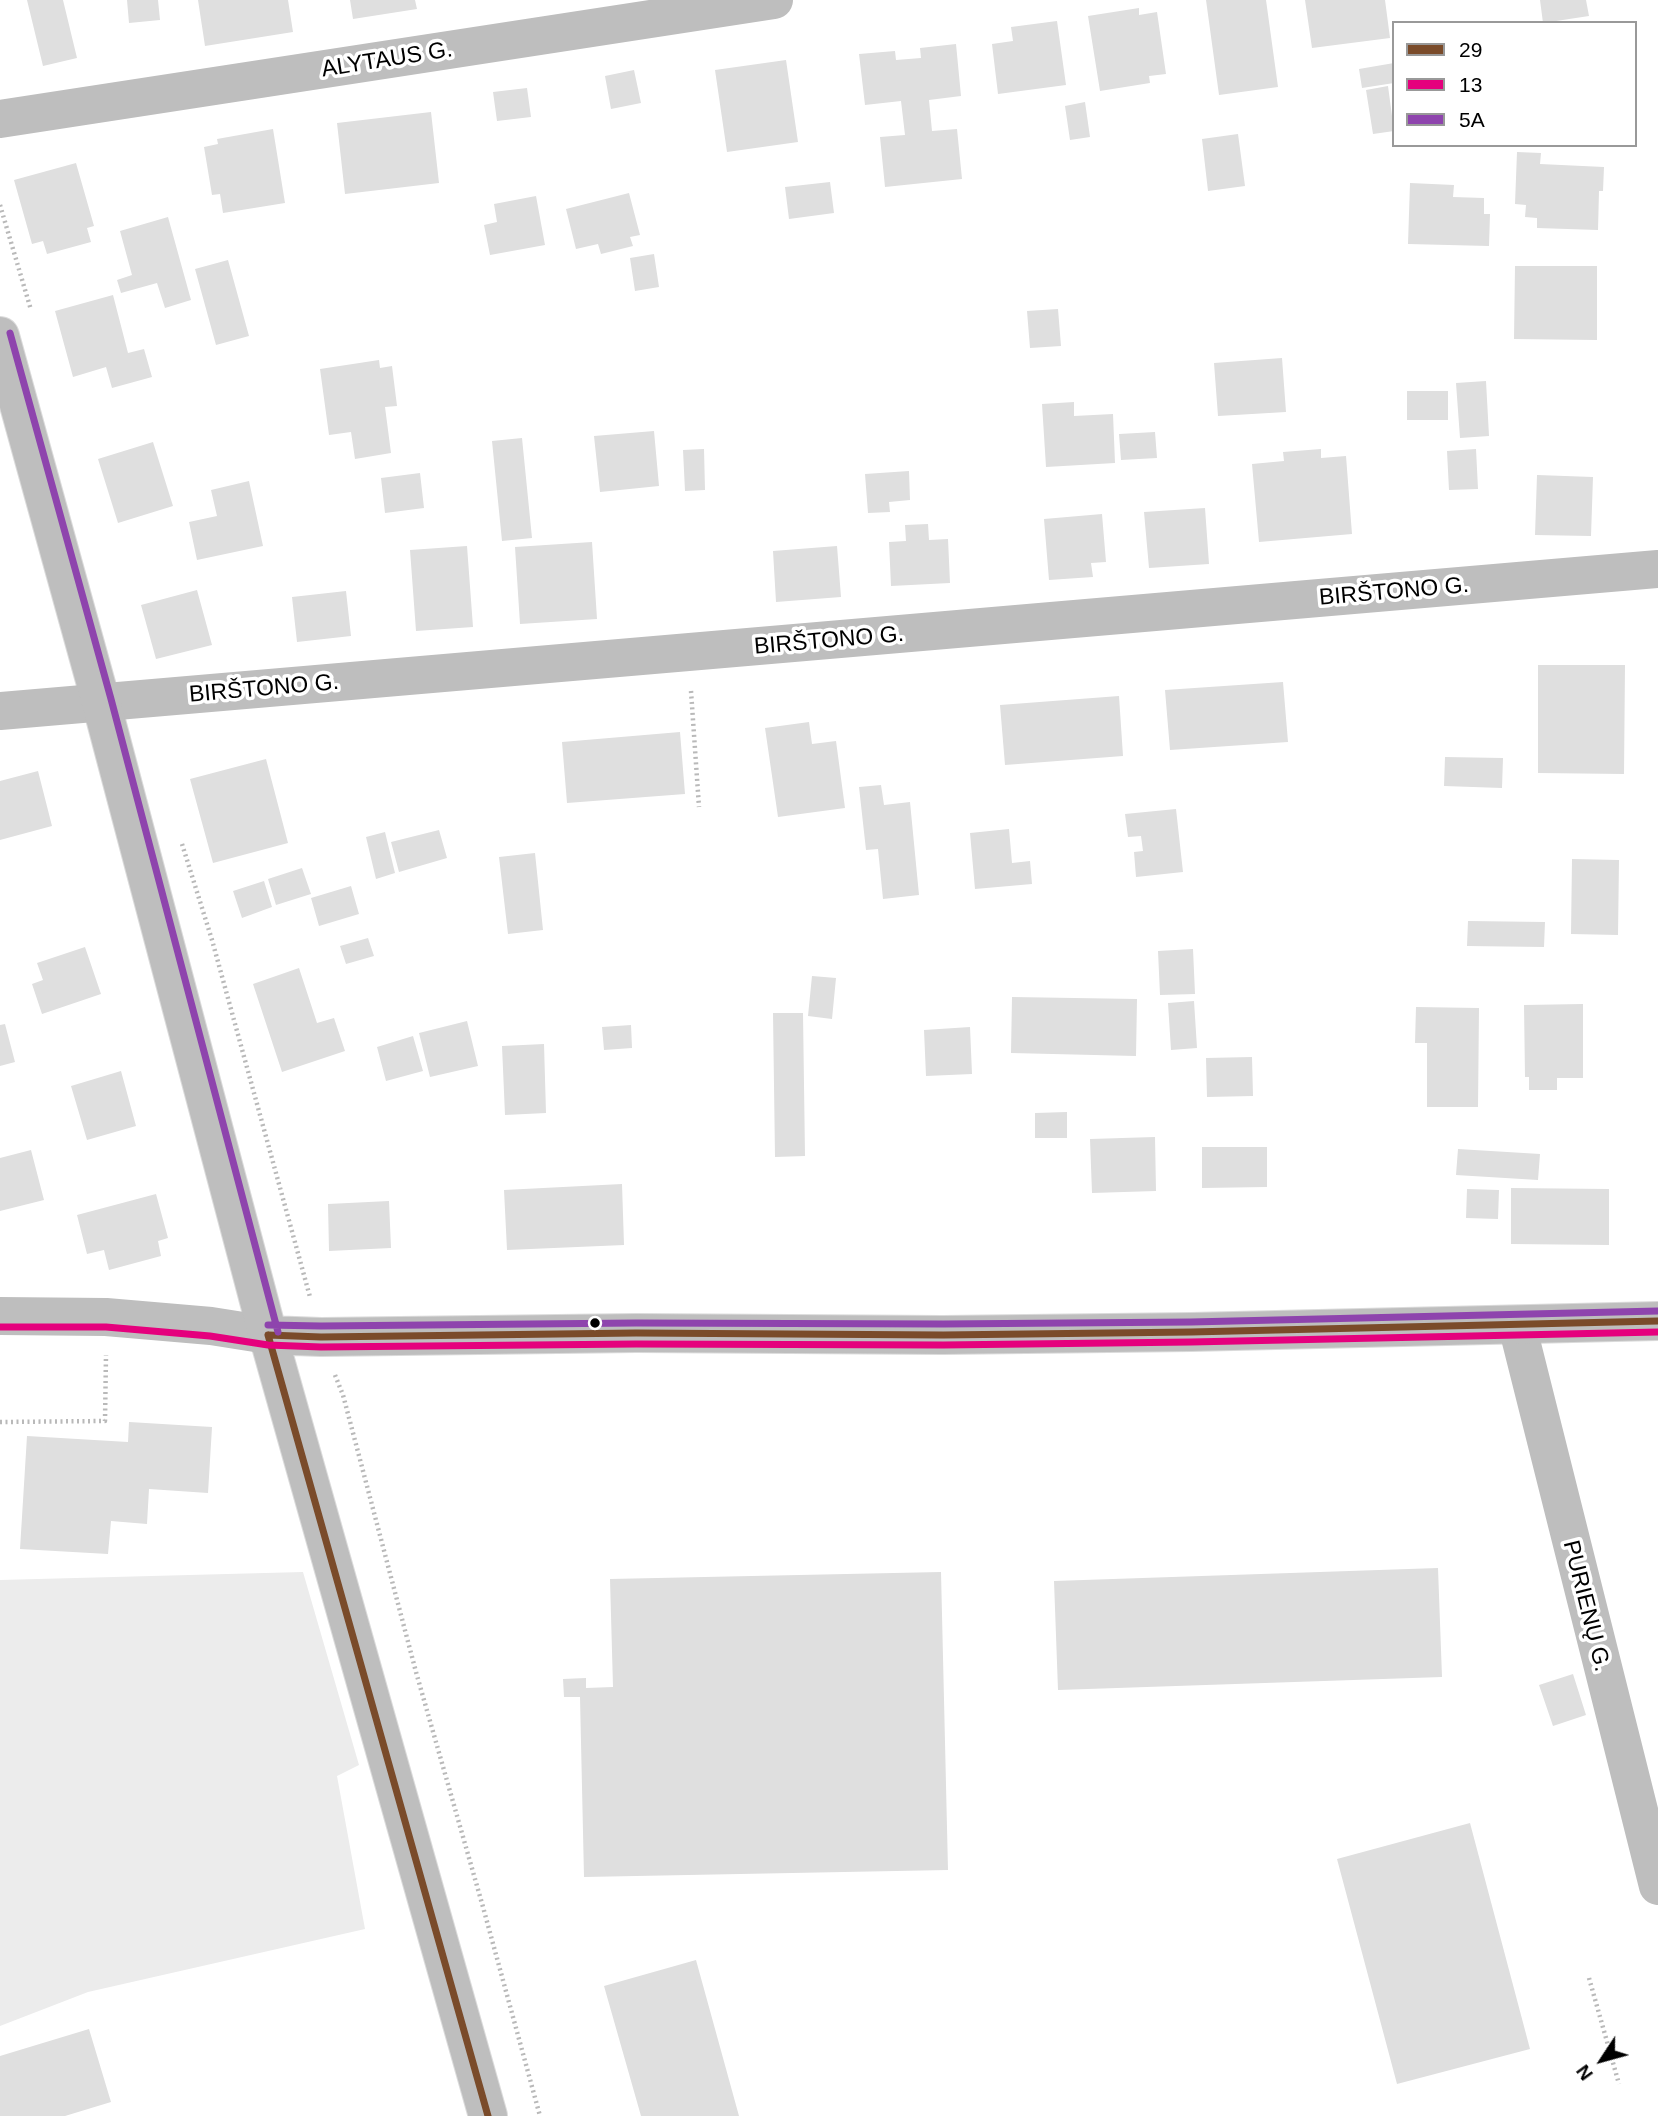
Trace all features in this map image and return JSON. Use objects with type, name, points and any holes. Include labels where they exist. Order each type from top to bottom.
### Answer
[{"type":"street","name":"ALYTAUS G.","points":[[0,119],[774,0]]},
{"type":"street","points":[[17,330],[101,702],[268,1335],[488,2116]]},
{"type":"street","name":"BIRŠTONO G.","points":[[0,711],[1658,569]]},
{"type":"street","points":[[0,1316],[106,1317],[211,1326],[268,1335],[321,1337],[636,1333],[1095,1333],[1658,1321]]},
{"type":"street","name":"PURIENŲ G.","points":[[1517,1325],[1658,1886]]},
{"type":"path","points":[[0,205],[17,330]]},
{"type":"path","points":[[688,652],[699,807]]},
{"type":"path","points":[[179,833],[212,940],[321,1337],[343,1395],[416,1672],[540,2116]]},
{"type":"path","points":[[0,1422],[105,1421],[106,1317]]},
{"type":"path","points":[[1589,1978],[1619,2084]]},
{"type":"shaded area","points":[[303,1572],[359,1765],[337,1776],[365,1929],[88,1992],[0,2026],[0,1580]]},
{"type":"building","points":[[27,0],[63,0],[77,58],[43,66]]},
{"type":"building","points":[[127,0],[158,0],[160,20],[129,23]]},
{"type":"building","points":[[198,0],[288,0],[293,32],[205,46]]},
{"type":"building","points":[[350,0],[415,0],[417,9],[353,19]]},
{"type":"building","points":[[1206,0],[1266,0],[1278,87],[1219,95]]},
{"type":"building","points":[[1305,0],[1385,0],[1390,38],[1312,48]]},
{"type":"building","points":[[1540,0],[1586,0],[1589,16],[1543,21]]},
{"type":"building","points":[[1139,8],[1139,15],[1157,12],[1166,74],[1149,76],[1150,83],[1100,91],[1088,16]]},
{"type":"building","points":[[1057,21],[1066,85],[998,94],[992,44],[1013,41],[1011,27]]},
{"type":"building","points":[[956,44],[961,96],[929,100],[932,131],[957,129],[962,179],[885,187],[880,137],[905,135],[901,101],[865,105],[859,54],[895,51],[896,60],[921,58],[920,48]]},
{"type":"building","points":[[786,60],[798,142],[727,152],[715,70]]},
{"type":"building","points":[[1392,63],[1392,83],[1362,88],[1359,69]]},
{"type":"building","points":[[634,70],[641,103],[611,109],[605,76]]},
{"type":"building","points":[[1388,86],[1392,131],[1373,134],[1366,90]]},
{"type":"building","points":[[527,88],[531,117],[497,121],[493,92]]},
{"type":"building","points":[[1085,102],[1090,137],[1070,140],[1065,106]]},
{"type":"building","points":[[431,112],[439,183],[345,194],[337,123]]},
{"type":"building","points":[[273,129],[285,203],[223,213],[220,194],[212,195],[204,147],[218,144],[217,139]]},
{"type":"building","points":[[1238,134],[1245,186],[1208,191],[1202,139]]},
{"type":"building","points":[[1517,152],[1541,153],[1540,164],[1604,167],[1603,191],[1599,191],[1598,230],[1537,228],[1537,218],[1525,217],[1526,205],[1515,204]]},
{"type":"building","points":[[76,163],[94,226],[87,228],[91,242],[47,254],[43,241],[32,244],[14,180]]},
{"type":"building","points":[[830,182],[834,213],[789,219],[785,187]]},
{"type":"building","points":[[1410,183],[1454,185],[1453,197],[1484,198],[1484,214],[1490,214],[1489,246],[1408,244]]},
{"type":"building","points":[[629,193],[640,235],[630,237],[633,246],[601,254],[598,244],[576,249],[566,209]]},
{"type":"building","points":[[536,196],[545,245],[490,255],[484,225],[497,222],[494,204]]},
{"type":"building","points":[[168,217],[191,300],[165,308],[157,283],[121,293],[117,280],[132,275],[120,231]]},
{"type":"building","points":[[654,254],[659,287],[635,291],[630,258]]},
{"type":"building","points":[[228,260],[249,336],[216,345],[195,269]]},
{"type":"building","points":[[1515,266],[1597,266],[1597,340],[1514,339]]},
{"type":"building","points":[[113,295],[128,353],[144,349],[152,377],[112,388],[106,367],[73,377],[55,311]]},
{"type":"building","points":[[1058,309],[1061,346],[1030,348],[1027,311]]},
{"type":"building","points":[[1282,358],[1286,412],[1218,416],[1214,363]]},
{"type":"building","points":[[379,360],[380,368],[392,366],[397,406],[385,407],[391,453],[355,459],[351,432],[329,435],[320,369]]},
{"type":"building","points":[[1486,381],[1489,436],[1460,438],[1456,383]]},
{"type":"building","points":[[1407,391],[1448,391],[1448,420],[1407,420]]},
{"type":"building","points":[[1074,402],[1074,416],[1113,414],[1115,463],[1046,467],[1042,404]]},
{"type":"building","points":[[654,431],[659,486],[600,492],[594,436]]},
{"type":"building","points":[[1155,432],[1157,458],[1121,460],[1119,434]]},
{"type":"building","points":[[522,438],[532,538],[502,541],[492,441]]},
{"type":"building","points":[[153,442],[173,506],[118,523],[98,459]]},
{"type":"building","points":[[704,449],[705,490],[685,491],[683,450]]},
{"type":"building","points":[[1321,449],[1321,458],[1346,456],[1352,534],[1259,542],[1252,464],[1284,461],[1283,452]]},
{"type":"building","points":[[1476,449],[1478,489],[1449,490],[1447,451]]},
{"type":"building","points":[[909,471],[910,500],[889,502],[890,512],[868,513],[865,474]]},
{"type":"building","points":[[420,473],[424,508],[385,513],[381,478]]},
{"type":"building","points":[[1537,475],[1593,477],[1591,536],[1535,535]]},
{"type":"building","points":[[249,481],[263,546],[197,560],[189,522],[217,516],[211,490]]},
{"type":"building","points":[[1205,508],[1209,564],[1149,568],[1144,512]]},
{"type":"building","points":[[1102,514],[1106,562],[1091,563],[1093,577],[1049,580],[1044,519]]},
{"type":"building","points":[[928,524],[929,540],[948,539],[950,583],[891,586],[889,542],[906,541],[905,525]]},
{"type":"building","points":[[592,542],[597,619],[520,624],[515,547]]},
{"type":"building","points":[[467,546],[473,627],[416,631],[410,550]]},
{"type":"building","points":[[837,546],[841,597],[776,602],[773,551]]},
{"type":"building","points":[[197,590],[212,645],[156,659],[141,605]]},
{"type":"building","points":[[346,591],[351,636],[297,642],[292,597]]},
{"type":"building","points":[[1538,665],[1625,665],[1624,774],[1538,773]]},
{"type":"building","points":[[1283,682],[1288,742],[1170,750],[1165,690]]},
{"type":"building","points":[[1119,696],[1123,756],[1005,765],[1000,705]]},
{"type":"building","points":[[809,722],[812,744],[836,741],[845,808],[778,817],[765,728]]},
{"type":"building","points":[[680,732],[685,794],[567,803],[562,742]]},
{"type":"building","points":[[1445,757],[1503,758],[1502,788],[1444,786]]},
{"type":"building","points":[[266,759],[288,843],[213,863],[190,779]]},
{"type":"building","points":[[38,771],[52,826],[0,840],[0,781]]},
{"type":"building","points":[[881,785],[884,805],[910,802],[919,895],[883,899],[878,849],[866,850],[859,787]]},
{"type":"building","points":[[1176,809],[1183,872],[1136,877],[1134,852],[1143,851],[1141,836],[1128,837],[1125,814]]},
{"type":"building","points":[[1009,829],[1012,863],[1030,861],[1032,884],[975,889],[970,833]]},
{"type":"building","points":[[439,830],[447,858],[399,872],[391,842]]},
{"type":"building","points":[[385,832],[395,873],[376,879],[366,837]]},
{"type":"building","points":[[535,853],[543,930],[508,934],[499,857]]},
{"type":"building","points":[[1572,859],[1619,860],[1618,935],[1571,934]]},
{"type":"building","points":[[302,868],[311,894],[276,905],[268,879]]},
{"type":"building","points":[[264,881],[272,907],[242,918],[233,891]]},
{"type":"building","points":[[351,886],[359,914],[319,926],[311,898]]},
{"type":"building","points":[[1468,921],[1545,922],[1544,947],[1467,946]]},
{"type":"building","points":[[368,938],[374,956],[346,964],[340,946]]},
{"type":"building","points":[[85,947],[101,994],[42,1014],[32,984],[43,980],[37,963]]},
{"type":"building","points":[[1193,949],[1195,994],[1160,995],[1158,951]]},
{"type":"building","points":[[299,968],[317,1023],[334,1018],[345,1051],[282,1072],[253,984]]},
{"type":"building","points":[[812,976],[836,978],[832,1019],[808,1016]]},
{"type":"building","points":[[1012,997],[1137,999],[1136,1056],[1011,1053]]},
{"type":"building","points":[[1194,1001],[1197,1048],[1171,1050],[1168,1003]]},
{"type":"building","points":[[1583,1004],[1583,1078],[1557,1078],[1557,1090],[1529,1090],[1529,1077],[1525,1077],[1524,1005]]},
{"type":"building","points":[[1416,1007],[1479,1008],[1478,1107],[1427,1107],[1427,1043],[1415,1043]]},
{"type":"building","points":[[773,1013],[803,1013],[805,1156],[775,1157]]},
{"type":"building","points":[[467,1021],[478,1066],[430,1077],[419,1033]]},
{"type":"building","points":[[5,1024],[15,1062],[0,1066],[0,1025]]},
{"type":"building","points":[[631,1025],[632,1048],[604,1050],[602,1027]]},
{"type":"building","points":[[970,1027],[972,1074],[926,1076],[924,1030]]},
{"type":"building","points":[[413,1036],[423,1071],[386,1081],[377,1047]]},
{"type":"building","points":[[544,1044],[546,1113],[505,1115],[502,1046]]},
{"type":"building","points":[[1252,1057],[1253,1096],[1207,1097],[1206,1058]]},
{"type":"building","points":[[121,1071],[136,1126],[87,1140],[71,1086]]},
{"type":"building","points":[[1067,1112],[1067,1138],[1035,1138],[1035,1113]]},
{"type":"building","points":[[1155,1137],[1156,1191],[1092,1193],[1090,1139]]},
{"type":"building","points":[[1202,1147],[1267,1147],[1267,1187],[1202,1188]]},
{"type":"building","points":[[1458,1149],[1540,1154],[1538,1180],[1456,1175]]},
{"type":"building","points":[[31,1150],[44,1200],[0,1211],[0,1158]]},
{"type":"building","points":[[622,1184],[624,1245],[507,1250],[504,1190]]},
{"type":"building","points":[[1511,1188],[1609,1189],[1609,1245],[1511,1244]]},
{"type":"building","points":[[1467,1189],[1499,1190],[1498,1219],[1466,1218]]},
{"type":"building","points":[[156,1194],[168,1238],[158,1241],[161,1256],[109,1270],[104,1250],[87,1254],[77,1215]]},
{"type":"building","points":[[389,1201],[391,1248],[329,1251],[328,1204]]},
{"type":"building","points":[[129,1422],[212,1427],[208,1493],[149,1489],[147,1524],[111,1521],[108,1554],[20,1549],[27,1436],[128,1442]]},
{"type":"building","points":[[1438,1568],[1442,1677],[1058,1690],[1054,1581]]},
{"type":"building","points":[[941,1572],[948,1870],[584,1877],[580,1697],[564,1697],[563,1679],[586,1678],[586,1688],[613,1687],[610,1579]]},
{"type":"building","points":[[1573,1674],[1586,1715],[1553,1726],[1539,1685]]},
{"type":"building","points":[[1470,1823],[1530,2049],[1397,2084],[1337,1859]]},
{"type":"building","points":[[696,1960],[739,2116],[641,2116],[604,1986]]},
{"type":"building","points":[[89,2029],[111,2102],[65,2116],[0,2116],[0,2056]]},
{"type":"transit line","name":"5A","points":[[10,333],[111,699],[278,1332]]},
{"type":"transit line","name":"5A","points":[[268,1325],[1191,1322],[1658,1311]]},
{"type":"transit line","name":"29","points":[[268,1335],[943,1335],[1658,1321]]},
{"type":"transit line","name":"13","points":[[0,1327],[106,1327],[210,1336],[268,1345],[321,1347],[943,1345],[1658,1332]]},
{"type":"transit line","name":"29","points":[[268,1335],[488,2116]]}]
